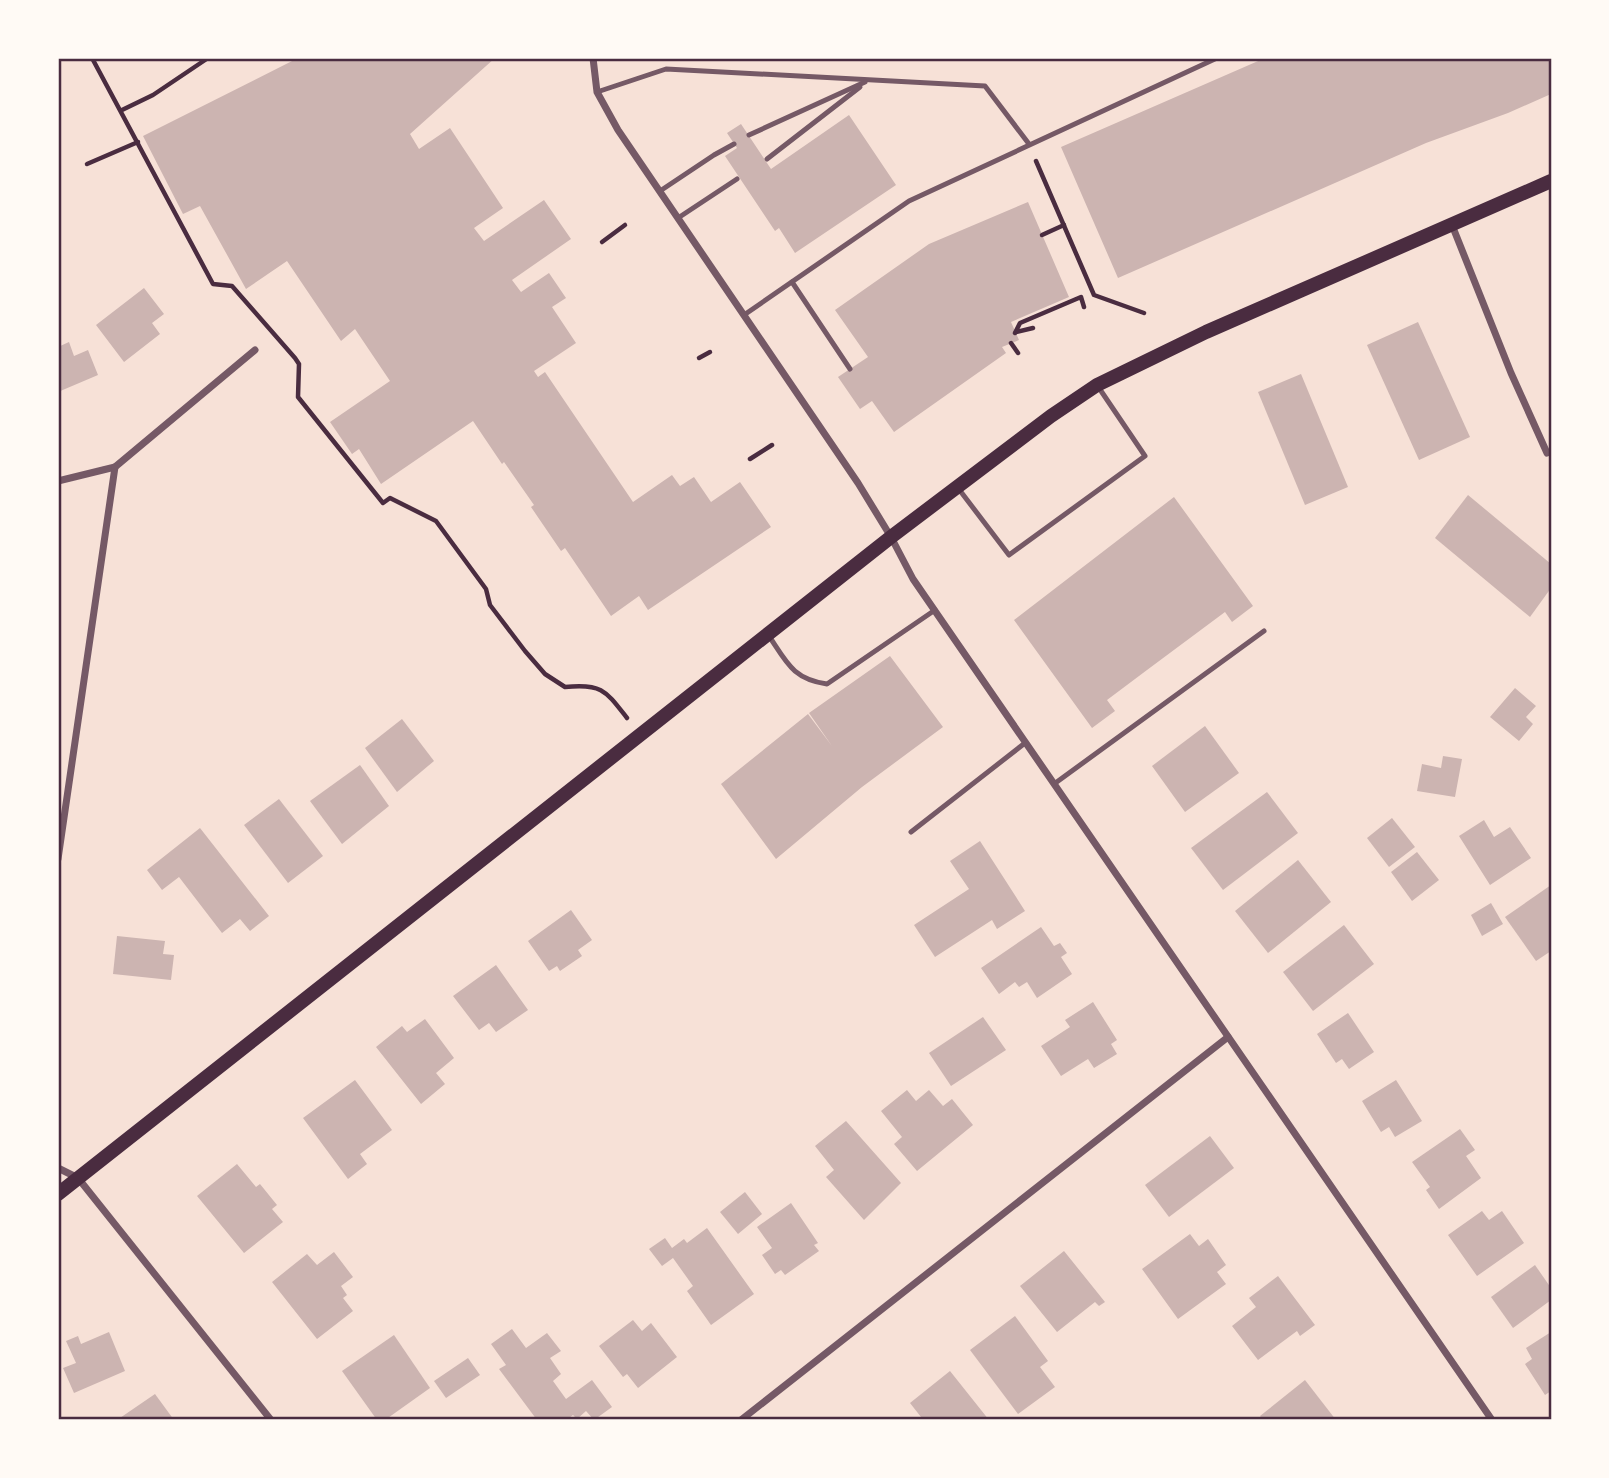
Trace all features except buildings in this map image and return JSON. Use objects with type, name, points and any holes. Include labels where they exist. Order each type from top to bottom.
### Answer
[{"type":"main road","points":[[58,1194],[956,486],[1097,385],[1302,288],[1551,181]]},
{"type":"street","points":[[593,58],[597,92],[618,130],[858,483],[913,579],[1492,1420]]},
{"type":"street","points":[[1452,225],[1511,373],[1547,453]]},
{"type":"street","points":[[58,481],[115,467],[255,350]]},
{"type":"street","points":[[58,859],[115,467]]},
{"type":"street","points":[[741,1420],[1228,1037]]},
{"type":"street","points":[[58,1168],[78,1178],[271,1420]]},
{"type":"lane","points":[[744,315],[909,201],[1217,58]]},
{"type":"lane","points":[[597,92],[666,69],[985,86],[1028,144]]},
{"type":"lane","points":[[749,135],[868,80]]},
{"type":"lane","points":[[767,159],[868,80]]},
{"type":"lane","points":[[660,191],[734,144]]},
{"type":"lane","points":[[678,218],[737,179]]},
{"type":"lane","points":[[792,282],[850,369]]},
{"type":"lane","points":[[956,486],[1009,555],[1145,456],[1097,385]]},
{"type":"lane","points":[[768,634],[790,667],[809,681],[827,684],[935,610]]},
{"type":"lane","points":[[1054,784],[1264,631]]},
{"type":"lane","points":[[911,832],[1025,743]]},
{"type":"path","points":[[92,58],[213,284],[232,286],[296,358],[299,364],[298,397],[383,503],[390,498],[436,521],[486,589],[490,605],[545,674],[565,687],[583,685],[606,691],[641,736]]},
{"type":"path","points":[[122,110],[153,95],[208,58]]},
{"type":"path","points":[[87,164],[138,142]]},
{"type":"path","points":[[1028,144],[1094,295],[1144,313]]},
{"type":"path","points":[[602,242],[625,225]]},
{"type":"path","points":[[1042,235],[1064,225]]},
{"type":"path","points":[[1033,328],[1015,332],[1020,323],[1081,297],[1084,307]]},
{"type":"path","points":[[1011,343],[1018,353]]},
{"type":"path","points":[[699,358],[710,352]]},
{"type":"path","points":[[750,459],[772,445]]}]
